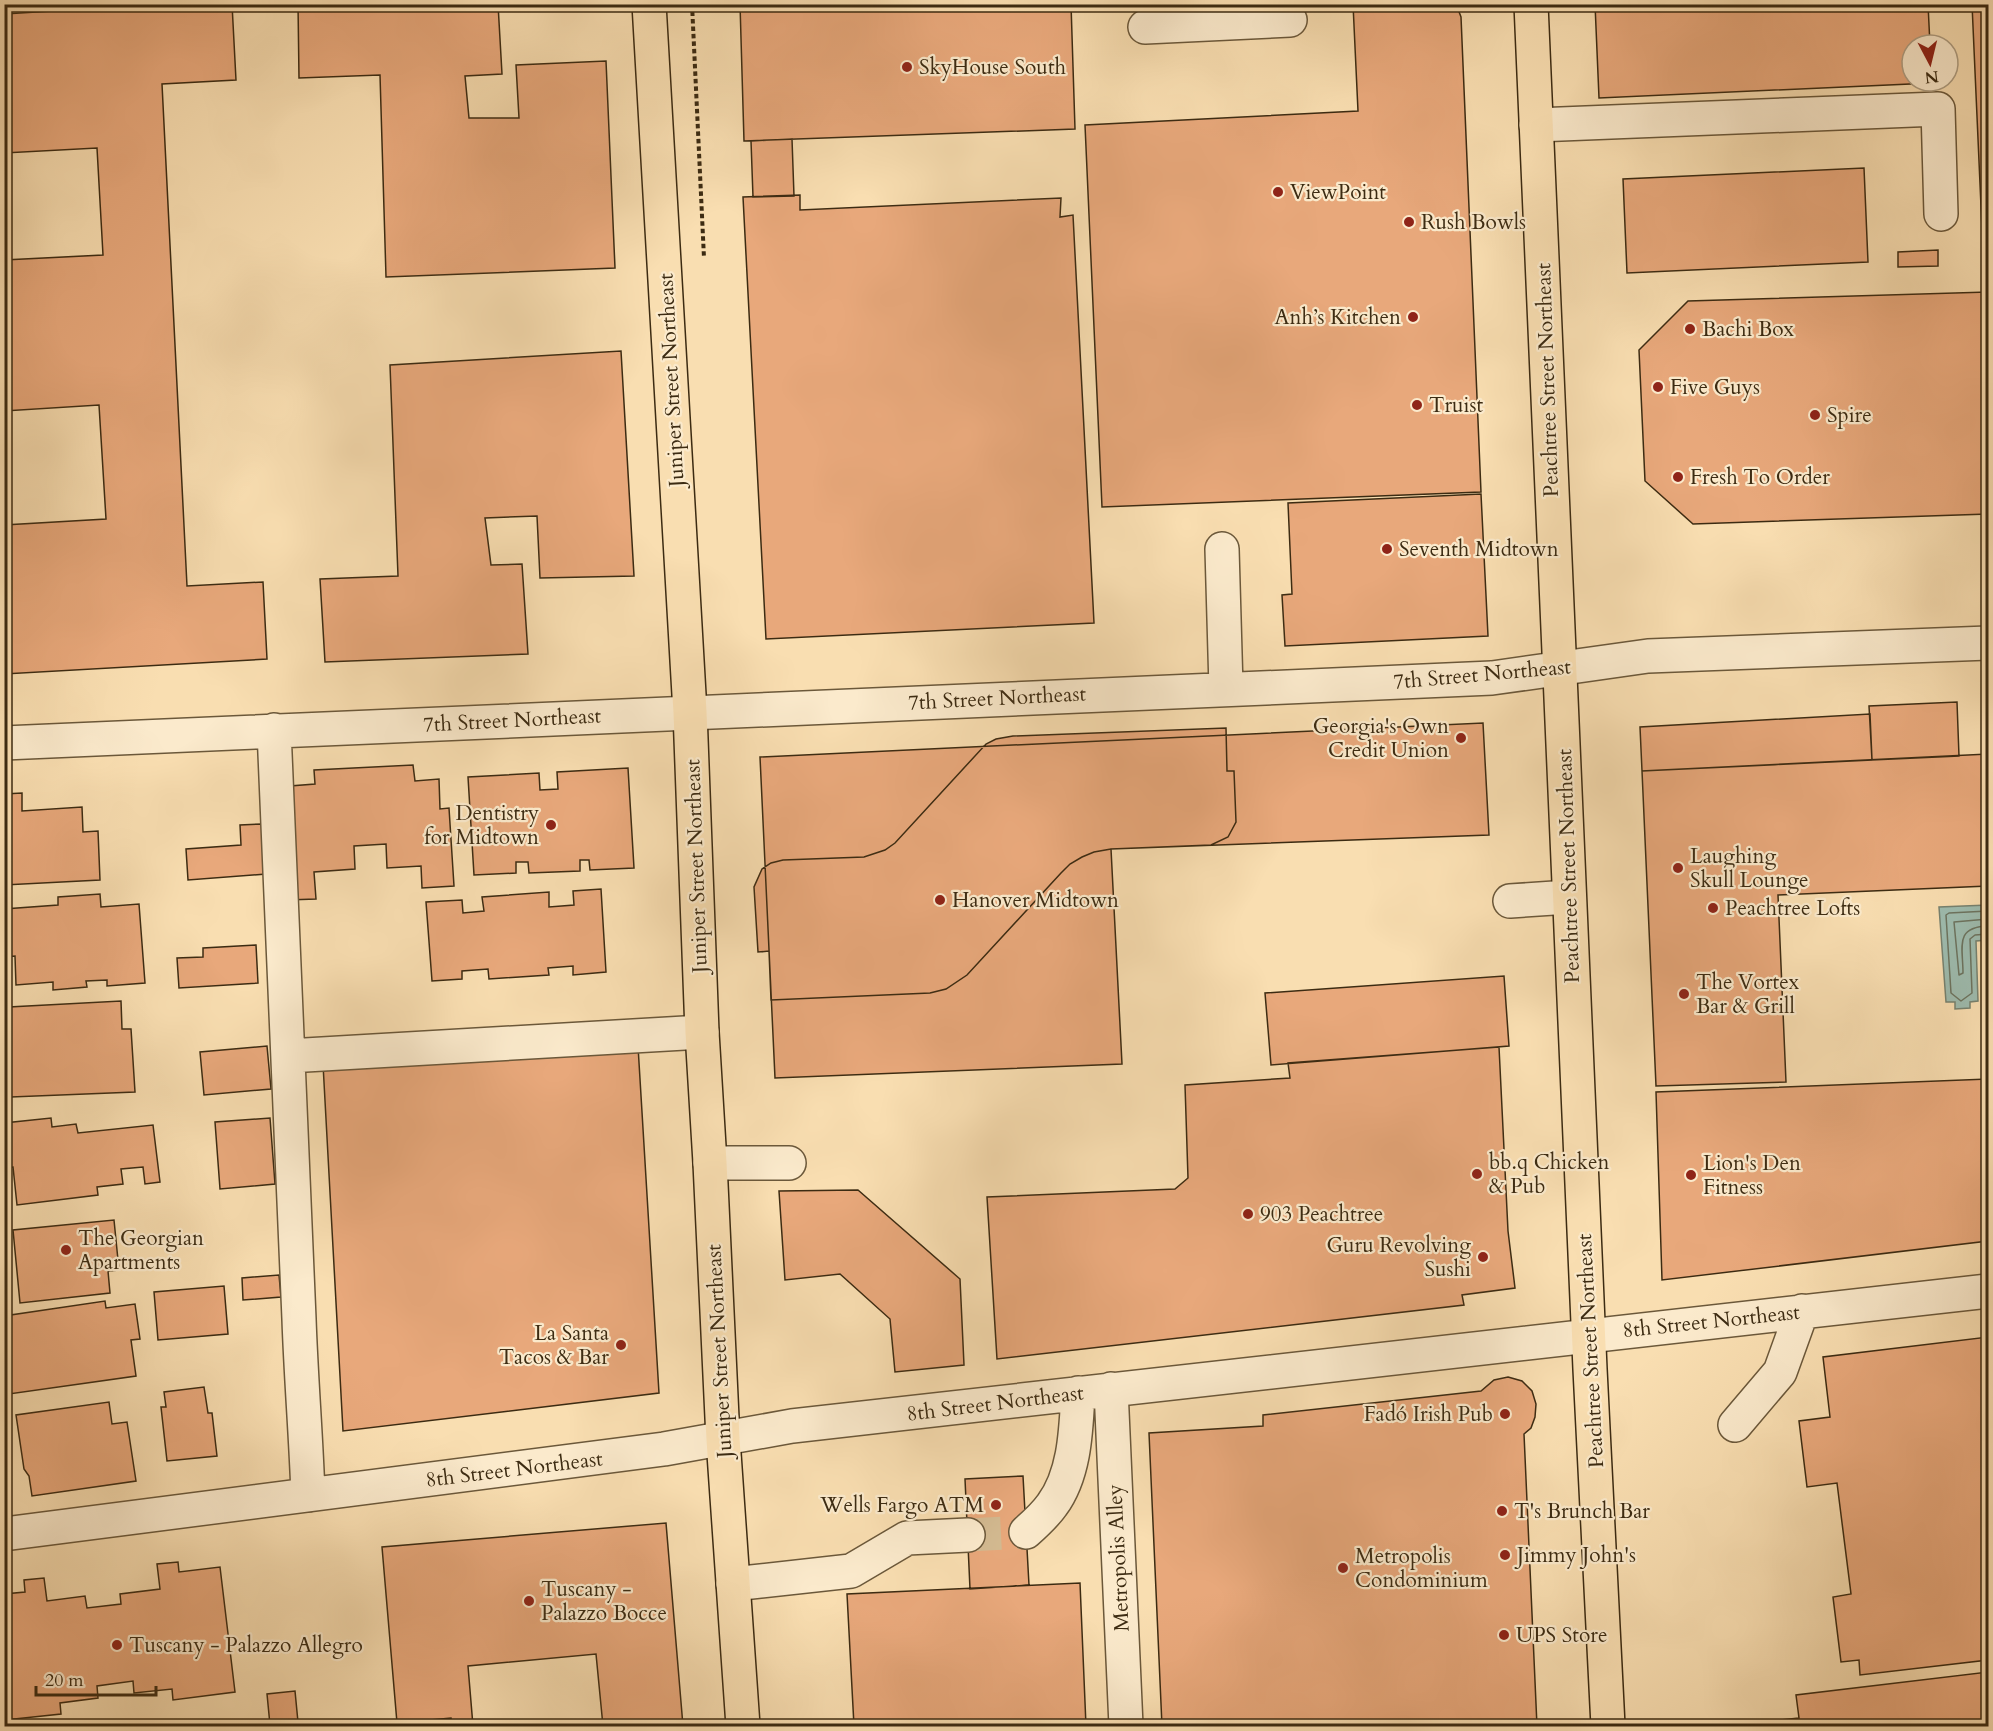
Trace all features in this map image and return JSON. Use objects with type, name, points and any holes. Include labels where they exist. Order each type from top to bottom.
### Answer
[{"type":"main road","name":"Juniper Street Northeast","points":[[649,4],[690,712],[702,1032],[723,1439],[743,1726]]},
{"type":"main road","name":"Peachtree Street Northeast","points":[[1531,4],[1588,1335],[1608,1726]]},
{"type":"street","points":[[1144,27],[1229,14],[1290,20]]},
{"type":"street","points":[[1536,125],[1938,109],[1941,214]]},
{"type":"street","points":[[1222,549],[1226,688]]},
{"type":"street","name":"7th Street Northeast","points":[[4,743],[1492,678],[1648,656],[1989,643]]},
{"type":"street","points":[[274,730],[308,1495]]},
{"type":"street","points":[[1510,902],[1569,897]]},
{"type":"street","points":[[288,1056],[702,1032]]},
{"type":"street","points":[[710,1163],[789,1163]]},
{"type":"street","name":"8th Street Northeast","points":[[4,1534],[664,1449],[792,1426],[1989,1291]]},
{"type":"street","points":[[1735,1425],[1780,1372],[1802,1311]]},
{"type":"street","name":"Metropolis Alley","points":[[1111,1389],[1126,1726]]},
{"type":"street","points":[[1026,1532],[1052,1506],[1064,1486],[1076,1430],[1078,1393]]},
{"type":"street","points":[[733,1584],[851,1570],[907,1538],[968,1535]]},
{"type":"water","points":[[1988,905],[1988,940],[1976,941],[1978,1001],[1970,1002],[1970,1008],[1955,1009],[1955,1002],[1946,1002],[1939,907]]},
{"type":"building","points":[[166,4],[232,4],[236,80],[162,84],[187,586],[263,582],[267,659],[4,674],[4,525],[106,519],[99,405],[4,411],[4,260],[103,255],[97,148],[4,153],[4,14]]},
{"type":"building","points":[[298,4],[498,4],[502,74],[465,76],[469,118],[519,118],[516,65],[606,61],[615,268],[386,277],[380,75],[299,78]]},
{"type":"building","name":"SkyHouse South","points":[[740,4],[1071,4],[1075,129],[744,141]]},
{"type":"building","name":"ViewPoint","points":[[1353,4],[1456,4],[1461,17],[1481,492],[1102,507],[1085,125],[1358,111]]},
{"type":"building","points":[[1595,4],[1928,4],[1929,33],[1900,33],[1900,84],[1599,98]]},
{"type":"building","points":[[1972,4],[1988,4],[1988,250],[1983,251]]},
{"type":"building","points":[[792,139],[794,196],[753,197],[751,141]]},
{"type":"building","points":[[1864,168],[1868,262],[1627,273],[1623,179]]},
{"type":"building","points":[[800,195],[800,210],[1061,198],[1060,217],[1073,215],[1094,623],[766,639],[743,197]]},
{"type":"building","points":[[1938,250],[1938,266],[1898,267],[1898,252]]},
{"type":"building","name":"Spire","points":[[1988,292],[1988,514],[1693,524],[1645,481],[1639,350],[1688,301]]},
{"type":"building","points":[[621,351],[634,576],[540,578],[537,516],[485,518],[491,565],[522,564],[528,654],[325,662],[320,579],[398,576],[390,365]]},
{"type":"building","name":"Seventh Midtown","points":[[1481,494],[1488,636],[1285,646],[1282,595],[1292,594],[1288,503]]},
{"type":"building","points":[[1957,702],[1959,756],[1872,760],[1869,706]]},
{"type":"building","points":[[1870,714],[1872,760],[1642,771],[1640,727]]},
{"type":"building","name":"Hanover Midtown","points":[[1483,723],[1489,835],[1111,849],[1122,1064],[775,1078],[760,757]]},
{"type":"building","points":[[1226,728],[1227,771],[1234,771],[1236,822],[1228,837],[1211,845],[1111,849],[1082,857],[1061,873],[967,975],[946,989],[930,993],[771,1000],[769,951],[758,952],[754,887],[762,869],[771,863],[783,860],[864,857],[885,850],[895,843],[986,744],[996,739],[1013,736]]},
{"type":"building","name":"Peachtree Lofts","points":[[1988,754],[1988,886],[1778,895],[1786,1082],[1656,1086],[1642,771]]},
{"type":"building","points":[[413,765],[415,781],[439,779],[440,809],[449,808],[454,886],[422,888],[421,866],[387,868],[386,844],[354,846],[355,869],[314,872],[316,899],[287,900],[290,786],[315,784],[314,770]]},
{"type":"building","name":"Dentistry for Midtown","points":[[628,768],[634,868],[590,870],[589,860],[580,860],[580,871],[529,873],[528,862],[516,862],[516,873],[474,875],[468,777],[539,773],[540,790],[558,789],[557,772]]},
{"type":"building","points":[[22,793],[22,811],[82,807],[83,832],[98,831],[100,880],[4,885],[4,794]]},
{"type":"building","points":[[262,824],[266,874],[188,880],[186,849],[241,845],[240,825]]},
{"type":"building","points":[[601,889],[606,972],[573,975],[573,966],[548,968],[549,975],[489,979],[488,969],[462,971],[462,979],[432,981],[426,902],[462,900],[463,913],[484,911],[482,897],[549,892],[549,907],[574,905],[573,891]]},
{"type":"building","points":[[100,894],[101,907],[139,904],[145,983],[107,986],[107,980],[86,981],[87,987],[53,990],[53,982],[16,985],[15,956],[4,957],[4,909],[58,905],[58,897]]},
{"type":"building","points":[[256,945],[258,983],[179,988],[177,958],[203,957],[203,948]]},
{"type":"building","points":[[1504,976],[1509,1046],[1271,1065],[1265,993]]},
{"type":"building","points":[[121,1001],[122,1029],[131,1029],[135,1092],[11,1097],[11,1079],[4,1079],[4,1023],[9,1023],[9,1007]]},
{"type":"building","points":[[267,1046],[271,1089],[204,1095],[200,1052]]},
{"type":"building","points":[[638,1046],[659,1393],[343,1431],[323,1064]]},
{"type":"building","name":"903 Peachtree","points":[[1499,1047],[1508,1231],[1515,1288],[1462,1295],[1464,1305],[997,1359],[987,1197],[1175,1189],[1188,1178],[1185,1085],[1290,1078],[1288,1063]]},
{"type":"building","points":[[1988,1079],[1988,1241],[1662,1280],[1656,1092]]},
{"type":"building","points":[[51,1118],[52,1127],[76,1124],[78,1133],[153,1125],[160,1182],[145,1184],[143,1167],[121,1169],[123,1184],[97,1187],[98,1195],[17,1205],[13,1167],[4,1168],[4,1123]]},
{"type":"building","points":[[270,1118],[275,1184],[220,1189],[215,1122]]},
{"type":"building","points":[[858,1190],[960,1279],[964,1365],[895,1372],[890,1319],[840,1274],[785,1280],[779,1191]]},
{"type":"building","name":"The Georgian Apartments","points":[[114,1220],[119,1270],[108,1271],[110,1293],[20,1303],[13,1230]]},
{"type":"building","points":[[279,1275],[281,1297],[243,1300],[242,1278]]},
{"type":"building","points":[[224,1286],[228,1334],[158,1340],[154,1292]]},
{"type":"building","points":[[105,1301],[106,1308],[135,1304],[140,1339],[131,1340],[136,1376],[9,1394],[4,1365],[4,1316]]},
{"type":"building","points":[[1988,1337],[1988,1660],[1860,1675],[1859,1660],[1841,1662],[1833,1597],[1851,1594],[1837,1483],[1807,1487],[1799,1421],[1830,1417],[1823,1357]]},
{"type":"building","name":"Metropolis Condominium","points":[[1508,1377],[1522,1381],[1532,1391],[1536,1404],[1531,1428],[1524,1434],[1537,1726],[1162,1726],[1149,1433],[1263,1426],[1263,1415],[1481,1391],[1494,1380]]},
{"type":"building","points":[[204,1387],[208,1413],[212,1413],[217,1456],[167,1461],[161,1407],[166,1407],[164,1392]]},
{"type":"building","points":[[109,1402],[112,1424],[127,1422],[136,1481],[32,1496],[29,1476],[24,1469],[16,1415]]},
{"type":"building","name":"Wells Fargo ATM","points":[[1023,1476],[1029,1585],[970,1589],[965,1479]]},
{"type":"building","name":"Tuscany - Palazzo Bocce","points":[[666,1523],[683,1726],[603,1726],[596,1654],[468,1666],[473,1726],[452,1726],[451,1718],[397,1723],[382,1547]]},
{"type":"building","name":"Tuscany - Palazzo Allegro","points":[[178,1562],[179,1572],[220,1567],[235,1692],[173,1700],[172,1689],[134,1693],[133,1681],[97,1686],[98,1698],[60,1703],[61,1714],[5,1720],[4,1594],[25,1592],[24,1580],[44,1578],[47,1601],[85,1596],[87,1608],[121,1604],[120,1594],[160,1589],[157,1564]]},
{"type":"building","points":[[1080,1583],[1086,1726],[854,1726],[847,1594]]},
{"type":"building","points":[[1988,1672],[1988,1726],[1721,1726],[1799,1718],[1796,1695]]},
{"type":"building","points":[[295,1691],[298,1722],[270,1725],[267,1694]]},
{"type":"tunnel","points":[[968,1535],[1026,1532]]},
{"type":"place","name":"SkyHouse South","points":[[907,67]]},
{"type":"place","name":"ViewPoint","points":[[1278,192]]},
{"type":"place","name":"Rush Bowls","points":[[1409,222]]},
{"type":"place","name":"Anh’s Kitchen","points":[[1413,317]]},
{"type":"place","name":"Bachi Box","points":[[1690,329]]},
{"type":"place","name":"Five Guys","points":[[1658,387]]},
{"type":"place","name":"Truist","points":[[1417,405]]},
{"type":"place","name":"Spire","points":[[1815,415]]},
{"type":"place","name":"Fresh To Order","points":[[1678,477]]},
{"type":"place","name":"Seventh Midtown","points":[[1387,549]]},
{"type":"place","name":"Georgia's Own Credit Union","points":[[1461,738]]},
{"type":"place","name":"Dentistry for Midtown","points":[[551,825]]},
{"type":"place","name":"Laughing Skull Lounge","points":[[1678,868]]},
{"type":"place","name":"Hanover Midtown","points":[[940,900]]},
{"type":"place","name":"Peachtree Lofts","points":[[1713,908]]},
{"type":"place","name":"The Vortex Bar & Grill","points":[[1684,994]]},
{"type":"place","name":"bb.q Chicken & Pub","points":[[1477,1174]]},
{"type":"place","name":"Lion's Den Fitness","points":[[1691,1175]]},
{"type":"place","name":"903 Peachtree","points":[[1248,1214]]},
{"type":"place","name":"The Georgian Apartments","points":[[66,1250]]},
{"type":"place","name":"Guru Revolving Sushi","points":[[1483,1257]]},
{"type":"place","name":"La Santa Tacos & Bar","points":[[621,1345]]},
{"type":"place","name":"Fadó Irish Pub","points":[[1505,1414]]},
{"type":"place","name":"Wells Fargo ATM","points":[[996,1505]]},
{"type":"place","name":"T's Brunch Bar","points":[[1502,1511]]},
{"type":"place","name":"Jimmy John's","points":[[1505,1555]]},
{"type":"place","name":"Metropolis Condominium","points":[[1343,1568]]},
{"type":"place","name":"Tuscany - Palazzo Bocce","points":[[529,1601]]},
{"type":"place","name":"UPS Store","points":[[1504,1635]]},
{"type":"place","name":"Tuscany - Palazzo Allegro","points":[[117,1645]]}]
